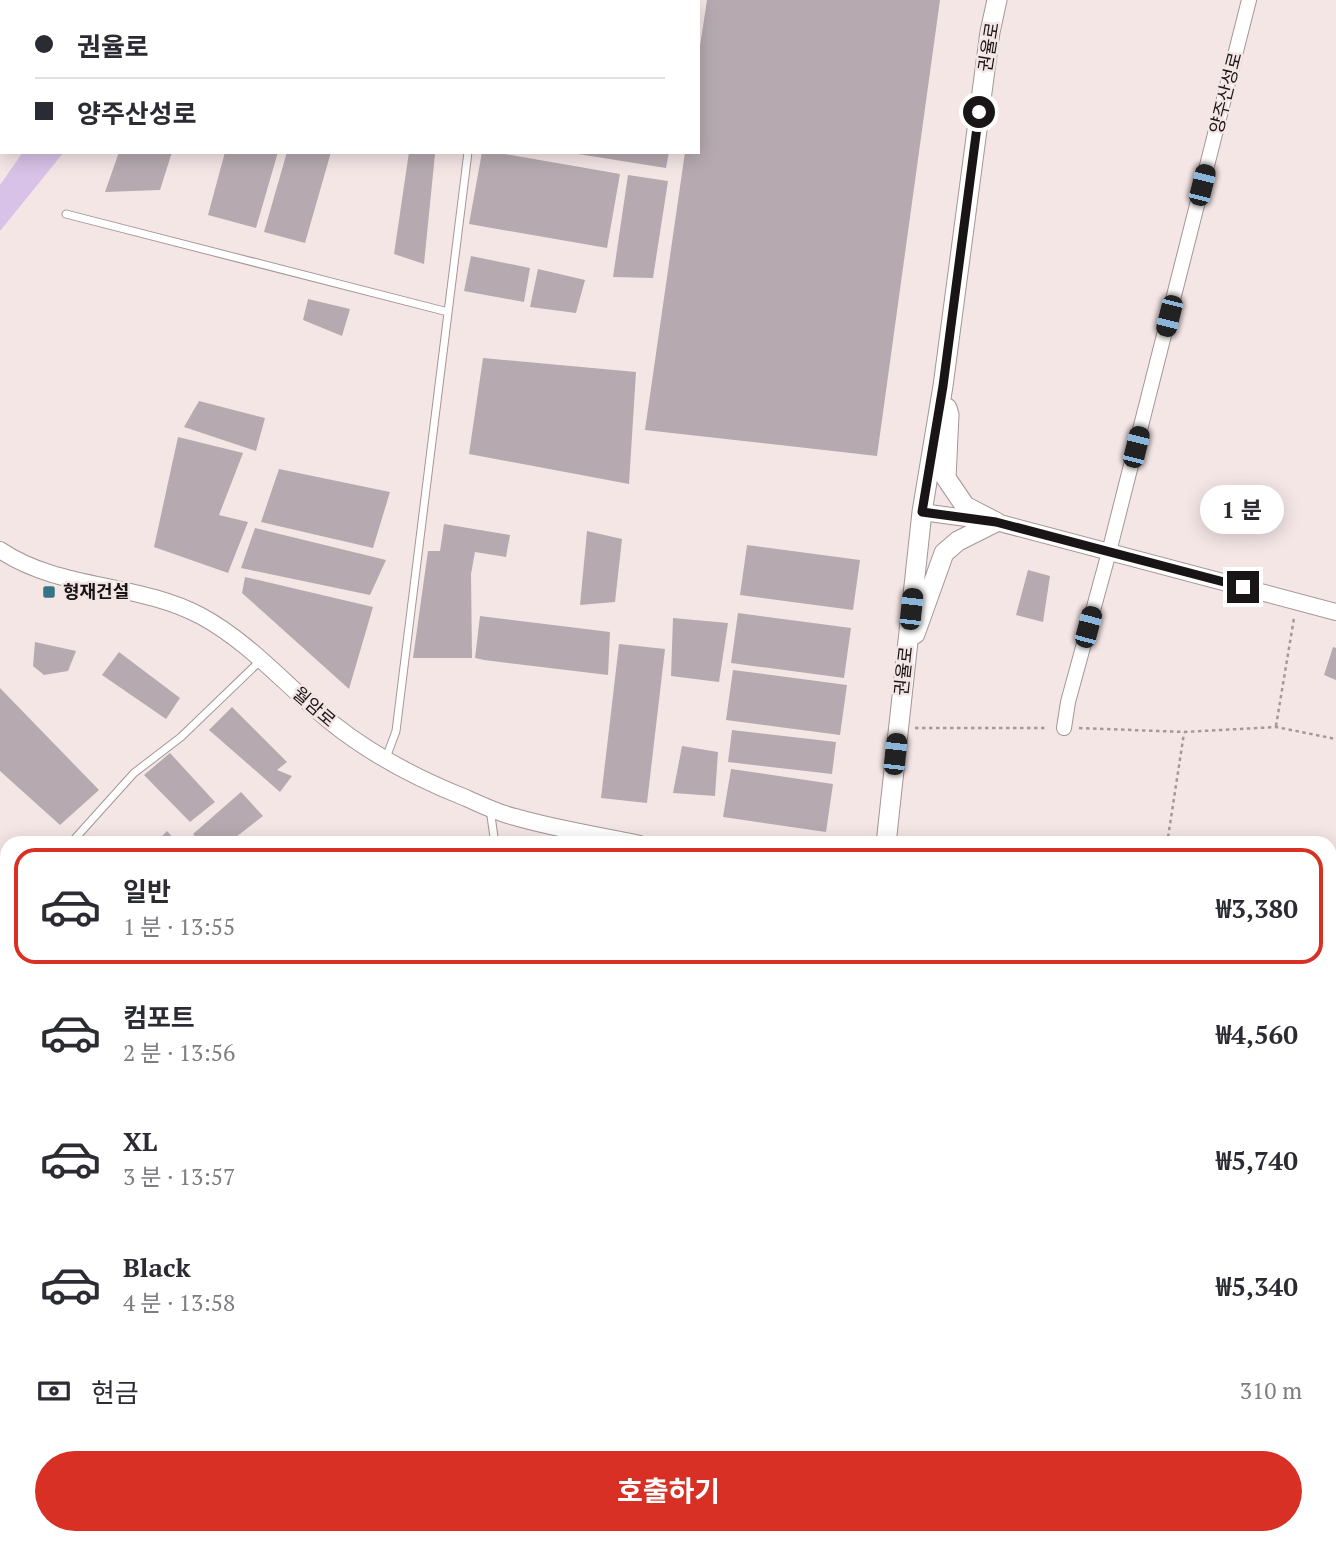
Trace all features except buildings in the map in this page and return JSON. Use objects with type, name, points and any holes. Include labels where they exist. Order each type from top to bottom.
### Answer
[{"type":"main road","name":"권율로","points":[[887,836],[922,512],[943,386],[988,46],[997,0]]},
{"type":"main road","points":[[943,386],[949,415],[946,478],[965,506],[996,522]]},
{"type":"main road","points":[[905,658],[944,552],[958,541],[996,522]]},
{"type":"main road","points":[[876,836],[889,808]]},
{"type":"street","name":"양주산성로","points":[[1064,728],[1068,702],[1109,552],[1249,0]]},
{"type":"street","points":[[922,512],[996,522],[1336,612]]},
{"type":"street","name":"월암로","points":[[2,554],[63,578],[142,594],[198,614],[243,643],[331,723],[385,760],[442,788],[513,817],[600,836]]},
{"type":"lane","points":[[385,760],[396,731],[468,154]]},
{"type":"lane","points":[[66,214],[448,312]]},
{"type":"lane","points":[[77,836],[134,773],[181,737],[261,660]]},
{"type":"lane","points":[[490,808],[494,836]]},
{"type":"path","points":[[1276,727],[1297,601]]},
{"type":"path","points":[[898,728],[1064,728],[1184,733],[1276,727],[1336,739]]},
{"type":"path","points":[[1168,836],[1184,733]]},
{"type":"shaded area","points":[[22,154],[62,154],[0,231],[0,185]]},
{"type":"place","name":"형재건설","points":[[49,592]]},
{"type":"route","points":[[979,112],[943,386],[922,512],[996,522],[1243,587]]}]
